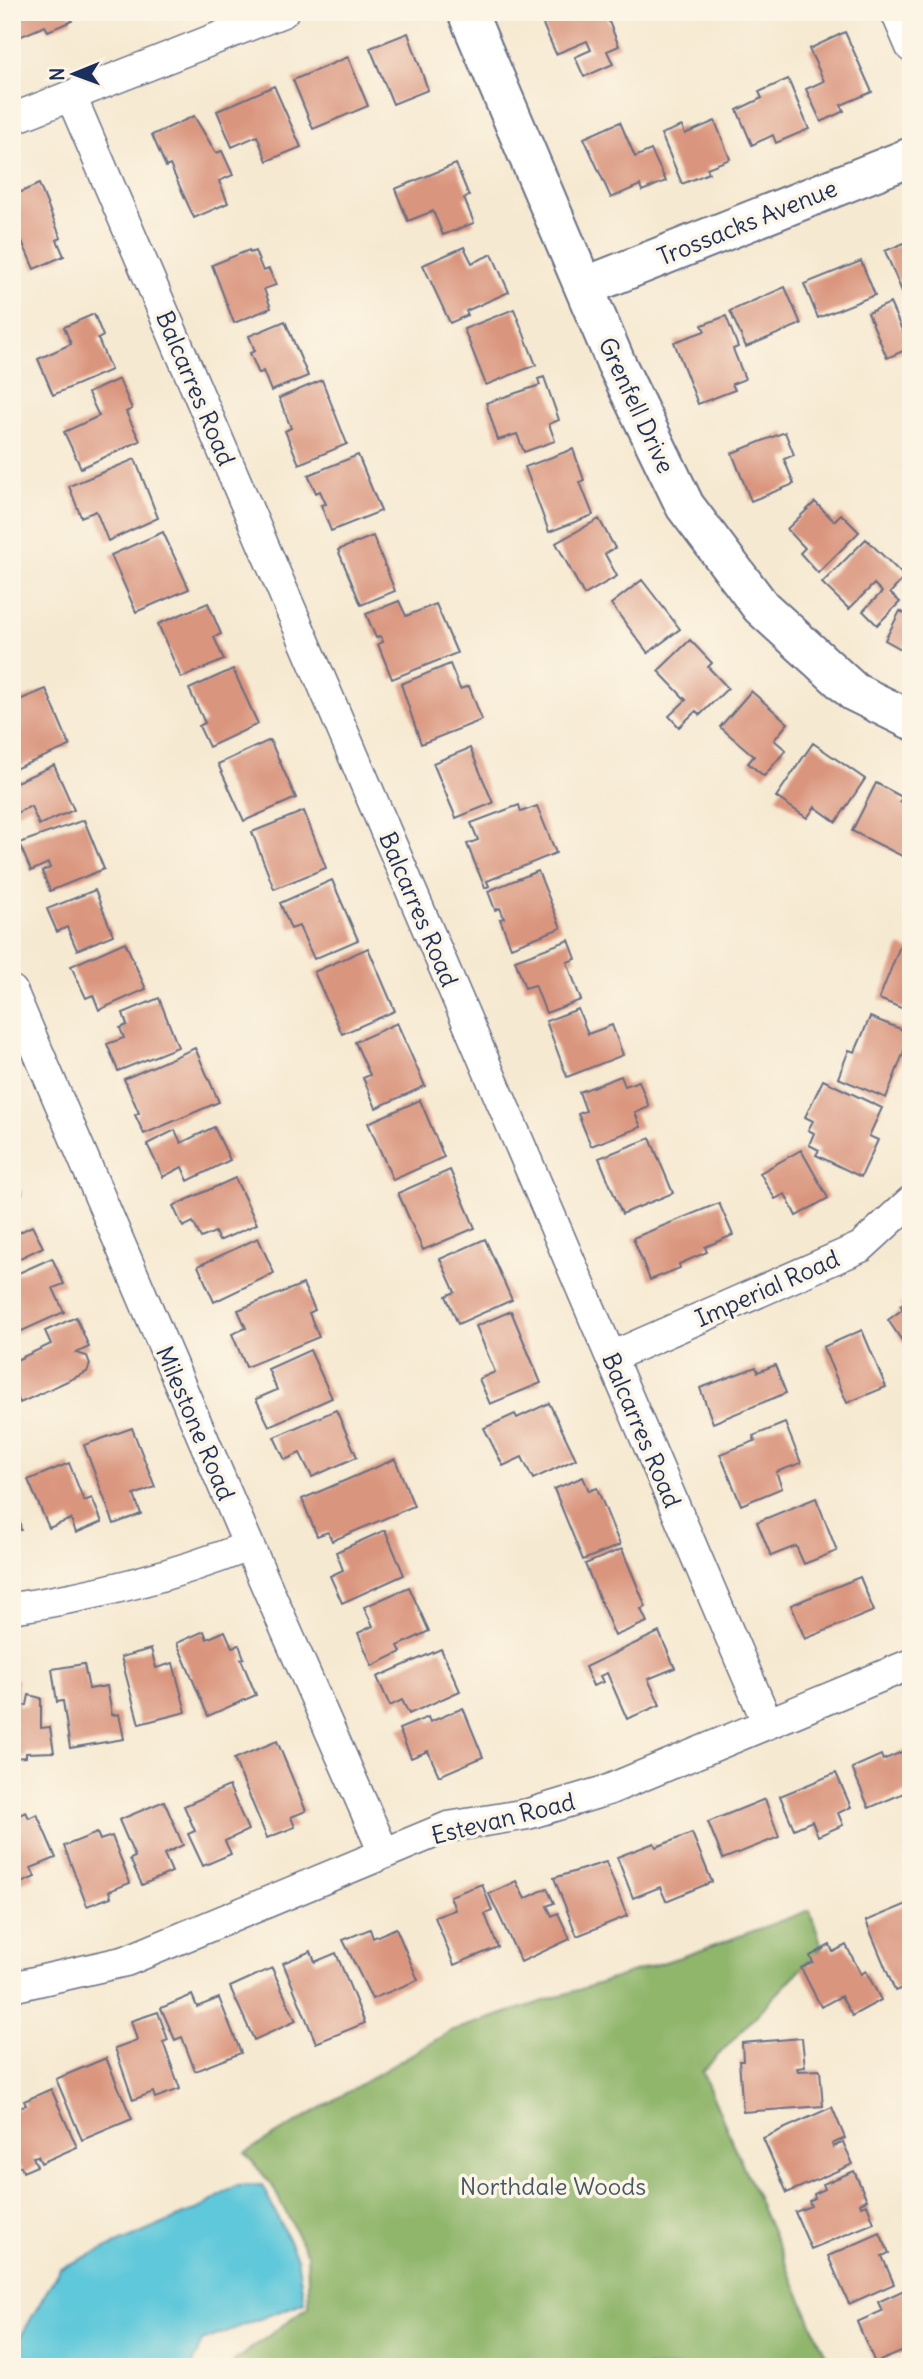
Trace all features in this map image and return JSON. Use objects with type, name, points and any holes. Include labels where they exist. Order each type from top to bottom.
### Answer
[{"type":"street","points":[[12,119],[283,12]]},
{"type":"street","name":"Grenfell Drive","points":[[467,12],[616,363],[685,506],[761,607],[854,692],[911,720]]},
{"type":"street","points":[[896,12],[911,47]]},
{"type":"street","name":"Balcarres Road","points":[[71,96],[767,1722]]},
{"type":"street","name":"Trossacks Avenue","points":[[584,287],[911,157]]},
{"type":"street","name":"Milestone Road","points":[[12,991],[248,1546],[384,1853]]},
{"type":"street","name":"Imperial Road","points":[[611,1357],[861,1247],[911,1201]]},
{"type":"street","points":[[12,1608],[79,1598],[176,1574],[248,1546]]},
{"type":"street","name":"Estevan Road","points":[[12,1987],[125,1961],[448,1828],[528,1814],[608,1790],[911,1664]]},
{"type":"green space","name":"Northdale Woods","points":[[810,1910],[822,1947],[702,2072],[831,2367],[231,2367],[233,2362],[309,2306],[307,2254],[272,2185],[245,2153],[451,2031],[699,1951]]},
{"type":"water","points":[[262,2185],[297,2258],[304,2302],[202,2341],[192,2367],[12,2367],[12,2352],[60,2268],[203,2207],[235,2186]]},
{"type":"building","points":[[12,12],[69,12],[72,21],[48,31],[45,26],[12,40]]},
{"type":"building","points":[[560,12],[605,12],[619,46],[607,51],[613,64],[584,77],[575,57],[591,50],[587,41],[556,54],[541,20]]},
{"type":"building","points":[[845,32],[872,92],[841,105],[844,111],[821,122],[806,89],[824,81],[809,49]]},
{"type":"building","points":[[408,33],[428,90],[393,104],[370,48]]},
{"type":"building","points":[[348,57],[368,106],[313,129],[293,80]]},
{"type":"building","points":[[788,79],[809,129],[776,143],[773,135],[752,145],[737,110],[762,98],[759,92]]},
{"type":"building","points":[[274,86],[301,147],[267,161],[257,136],[232,147],[217,111]]},
{"type":"building","points":[[194,116],[216,153],[222,151],[233,175],[219,181],[228,203],[194,218],[170,165],[166,167],[152,135]]},
{"type":"building","points":[[715,121],[730,159],[707,168],[709,173],[682,184],[661,134],[682,126],[685,134]]},
{"type":"building","points":[[620,122],[635,157],[651,150],[666,181],[642,191],[640,185],[611,198],[584,138]]},
{"type":"building","points":[[456,164],[469,196],[464,198],[474,223],[443,235],[433,211],[408,221],[395,189]]},
{"type":"building","points":[[39,184],[61,238],[57,240],[64,256],[34,269],[12,218],[12,196]]},
{"type":"building","points":[[911,240],[911,313],[885,251]]},
{"type":"building","points":[[464,247],[472,263],[492,254],[509,292],[466,311],[468,315],[450,323],[423,265]]},
{"type":"building","points":[[249,250],[250,253],[255,251],[263,271],[269,269],[276,285],[264,289],[271,308],[234,323],[212,265]]},
{"type":"building","points":[[861,261],[875,295],[818,318],[804,284]]},
{"type":"building","points":[[785,287],[801,324],[746,347],[730,311]]},
{"type":"building","points":[[890,303],[910,348],[887,358],[868,313]]},
{"type":"building","points":[[514,309],[536,365],[486,385],[464,329]]},
{"type":"building","points":[[94,314],[103,336],[98,339],[111,370],[53,395],[38,359],[71,344],[64,327]]},
{"type":"building","points":[[726,316],[738,347],[733,349],[745,379],[732,384],[735,390],[698,404],[674,342],[705,331],[702,325]]},
{"type":"building","points":[[285,321],[308,376],[271,391],[263,371],[259,374],[250,353],[255,351],[249,336]]},
{"type":"building","points":[[544,377],[559,420],[549,424],[555,441],[524,452],[517,434],[498,440],[486,403],[540,385],[538,379]]},
{"type":"building","points":[[119,379],[132,409],[126,412],[140,441],[81,468],[64,432],[99,416],[88,393]]},
{"type":"building","points":[[322,380],[347,444],[299,464],[285,431],[291,428],[279,398]]},
{"type":"building","points":[[785,432],[794,455],[784,459],[794,484],[751,501],[732,453]]},
{"type":"building","points":[[573,449],[584,480],[580,482],[593,515],[549,532],[525,467]]},
{"type":"building","points":[[358,455],[381,511],[331,531],[321,505],[326,504],[320,491],[316,493],[308,475]]},
{"type":"building","points":[[135,459],[158,518],[108,541],[96,511],[81,517],[69,486]]},
{"type":"building","points":[[815,502],[834,521],[841,514],[859,532],[818,573],[800,553],[805,548],[787,529]]},
{"type":"building","points":[[599,519],[615,548],[605,554],[617,576],[584,595],[556,543]]},
{"type":"building","points":[[163,532],[189,589],[136,612],[111,555]]},
{"type":"building","points":[[373,536],[395,591],[361,605],[338,550]]},
{"type":"building","points":[[866,539],[905,577],[890,593],[900,602],[877,625],[863,611],[882,592],[874,584],[849,609],[822,583]]},
{"type":"building","points":[[642,580],[680,629],[648,653],[611,604]]},
{"type":"building","points":[[399,601],[406,616],[436,604],[457,653],[392,679],[378,644],[383,642],[381,636],[376,638],[366,614]]},
{"type":"building","points":[[208,603],[221,634],[214,637],[224,660],[181,678],[158,624]]},
{"type":"building","points":[[900,611],[911,617],[911,635],[903,650],[885,640]]},
{"type":"building","points":[[690,640],[712,663],[708,667],[728,688],[700,715],[696,711],[679,727],[669,716],[686,700],[658,671]]},
{"type":"building","points":[[450,664],[460,689],[469,686],[482,720],[421,744],[401,684]]},
{"type":"building","points":[[233,669],[258,724],[209,747],[199,726],[205,723],[189,689]]},
{"type":"building","points":[[46,689],[70,746],[12,770],[12,703]]},
{"type":"building","points":[[751,691],[788,723],[774,740],[786,750],[764,776],[748,763],[754,756],[720,727]]},
{"type":"building","points":[[270,740],[296,798],[244,821],[218,764]]},
{"type":"building","points":[[813,743],[865,779],[836,822],[815,807],[807,818],[776,797]]},
{"type":"building","points":[[470,748],[493,803],[456,818],[433,763]]},
{"type":"building","points":[[54,765],[74,810],[39,825],[31,806],[12,815],[12,784]]},
{"type":"building","points":[[876,783],[902,797],[900,801],[911,806],[911,850],[906,858],[852,831]]},
{"type":"building","points":[[519,805],[521,812],[537,806],[556,853],[487,881],[489,886],[485,888],[467,844],[478,840],[471,823]]},
{"type":"building","points":[[304,811],[326,868],[274,889],[252,832]]},
{"type":"building","points":[[84,820],[104,869],[50,891],[42,871],[50,868],[48,863],[31,871],[19,843]]},
{"type":"building","points":[[538,871],[561,928],[511,947],[500,919],[504,918],[500,908],[495,910],[488,891]]},
{"type":"building","points":[[332,880],[358,940],[314,959],[299,926],[291,929],[280,903]]},
{"type":"building","points":[[95,890],[113,935],[77,950],[67,927],[57,932],[47,909]]},
{"type":"building","points":[[569,940],[576,959],[567,962],[581,1000],[546,1013],[535,985],[525,988],[515,960]]},
{"type":"building","points":[[125,942],[146,989],[99,1010],[93,995],[86,998],[71,966]]},
{"type":"building","points":[[900,946],[911,951],[911,1012],[879,999]]},
{"type":"building","points":[[368,948],[395,1011],[342,1034],[314,972]]},
{"type":"building","points":[[159,998],[178,1047],[118,1071],[107,1044],[124,1038],[120,1028],[127,1025],[123,1013]]},
{"type":"building","points":[[578,1009],[588,1034],[612,1025],[623,1055],[567,1077],[546,1021]]},
{"type":"building","points":[[870,1017],[911,1033],[886,1098],[838,1078],[849,1050],[855,1052]]},
{"type":"building","points":[[397,1023],[425,1086],[376,1108],[363,1078],[370,1075],[355,1042]]},
{"type":"building","points":[[195,1048],[219,1102],[144,1134],[135,1115],[139,1113],[124,1079]]},
{"type":"building","points":[[621,1076],[625,1086],[639,1081],[649,1107],[635,1113],[641,1127],[591,1146],[578,1114],[586,1111],[579,1092]]},
{"type":"building","points":[[823,1080],[882,1108],[869,1136],[878,1140],[861,1177],[816,1155],[819,1150],[809,1145],[814,1133],[808,1130],[813,1121],[805,1117]]},
{"type":"building","points":[[420,1100],[444,1157],[393,1180],[368,1123]]},
{"type":"building","points":[[214,1127],[230,1160],[188,1181],[182,1167],[163,1177],[147,1144],[175,1130],[181,1143]]},
{"type":"building","points":[[650,1138],[673,1193],[622,1214],[599,1158]]},
{"type":"building","points":[[801,1150],[828,1198],[796,1216],[785,1194],[775,1199],[760,1173]]},
{"type":"building","points":[[450,1170],[475,1228],[423,1250],[398,1193]]},
{"type":"building","points":[[12,1171],[22,1194],[12,1198]]},
{"type":"building","points":[[235,1178],[257,1224],[219,1241],[215,1232],[201,1238],[193,1222],[183,1227],[173,1206]]},
{"type":"building","points":[[719,1203],[733,1235],[705,1247],[707,1252],[679,1264],[680,1268],[650,1280],[633,1238]]},
{"type":"building","points":[[32,1226],[43,1247],[12,1262],[12,1236]]},
{"type":"building","points":[[258,1238],[274,1273],[214,1302],[198,1266]]},
{"type":"building","points":[[485,1239],[512,1300],[458,1324],[446,1296],[455,1292],[440,1259]]},
{"type":"building","points":[[52,1258],[64,1284],[53,1288],[64,1312],[15,1334],[12,1327],[12,1276]]},
{"type":"building","points":[[303,1284],[315,1310],[309,1313],[319,1337],[246,1367],[232,1334],[246,1328],[238,1310]]},
{"type":"building","points":[[911,1298],[911,1354],[888,1320],[903,1309],[900,1305]]},
{"type":"building","points":[[511,1311],[541,1383],[490,1404],[479,1379],[495,1372],[476,1326]]},
{"type":"building","points":[[76,1317],[89,1347],[76,1353],[87,1356],[90,1364],[87,1372],[20,1403],[12,1385],[12,1362],[51,1344],[45,1331]]},
{"type":"building","points":[[862,1330],[886,1387],[847,1403],[823,1347]]},
{"type":"building","points":[[310,1350],[332,1398],[269,1426],[256,1399],[277,1390],[268,1369]]},
{"type":"building","points":[[775,1365],[786,1393],[713,1423],[700,1388],[756,1367],[758,1372]]},
{"type":"building","points":[[549,1403],[576,1459],[533,1479],[522,1457],[503,1466],[484,1428],[515,1414],[517,1418]]},
{"type":"building","points":[[336,1410],[357,1457],[312,1477],[300,1453],[285,1460],[274,1437]]},
{"type":"building","points":[[785,1423],[801,1463],[776,1472],[782,1488],[741,1505],[720,1454],[755,1441],[753,1436]]},
{"type":"building","points":[[132,1428],[155,1487],[134,1495],[141,1514],[114,1524],[84,1445]]},
{"type":"building","points":[[395,1459],[414,1506],[332,1541],[328,1532],[317,1536],[302,1499]]},
{"type":"building","points":[[69,1463],[84,1501],[92,1498],[102,1522],[76,1533],[71,1519],[49,1528],[28,1480]]},
{"type":"building","points":[[583,1477],[589,1491],[597,1488],[620,1545],[583,1560],[554,1489]]},
{"type":"building","points":[[14,1488],[21,1530],[12,1532],[12,1489]]},
{"type":"building","points":[[816,1498],[837,1551],[804,1564],[796,1546],[771,1556],[757,1522]]},
{"type":"building","points":[[385,1530],[404,1575],[342,1603],[330,1576],[343,1570],[336,1552]]},
{"type":"building","points":[[622,1549],[646,1607],[641,1609],[647,1622],[615,1636],[585,1564]]},
{"type":"building","points":[[860,1577],[874,1611],[805,1639],[791,1605]]},
{"type":"building","points":[[409,1587],[429,1631],[398,1646],[401,1652],[372,1666],[358,1633],[373,1626],[364,1607]]},
{"type":"building","points":[[204,1631],[207,1639],[225,1631],[232,1647],[239,1645],[244,1658],[241,1659],[256,1695],[208,1716],[177,1643]]},
{"type":"building","points":[[659,1632],[675,1668],[648,1679],[660,1705],[627,1719],[607,1673],[600,1676],[603,1682],[593,1686],[585,1667]]},
{"type":"building","points":[[151,1649],[156,1668],[173,1663],[186,1712],[139,1724],[121,1657]]},
{"type":"building","points":[[441,1649],[460,1691],[409,1714],[402,1700],[390,1706],[377,1677]]},
{"type":"building","points":[[84,1664],[89,1689],[107,1686],[112,1715],[119,1714],[124,1739],[70,1748],[63,1701],[57,1702],[52,1669]]},
{"type":"building","points":[[12,1679],[17,1679],[18,1706],[27,1705],[29,1695],[41,1698],[41,1728],[50,1727],[54,1752],[26,1753],[26,1757],[12,1758]]},
{"type":"building","points":[[463,1708],[483,1757],[439,1776],[428,1751],[411,1758],[399,1729],[428,1717],[430,1722]]},
{"type":"building","points":[[277,1741],[306,1811],[291,1817],[295,1827],[267,1838],[234,1759]]},
{"type":"building","points":[[911,1748],[911,1790],[869,1808],[852,1768],[881,1755],[883,1760]]},
{"type":"building","points":[[836,1773],[851,1807],[838,1813],[843,1825],[818,1836],[812,1821],[794,1829],[780,1796]]},
{"type":"building","points":[[229,1786],[248,1830],[225,1841],[231,1854],[203,1866],[188,1834],[195,1831],[184,1806]]},
{"type":"building","points":[[765,1799],[779,1837],[723,1859],[708,1822]]},
{"type":"building","points":[[164,1801],[183,1845],[164,1854],[172,1872],[142,1885],[130,1859],[135,1857],[119,1820]]},
{"type":"building","points":[[26,1812],[29,1818],[37,1814],[56,1858],[31,1868],[35,1877],[12,1887],[12,1818]]},
{"type":"building","points":[[97,1833],[100,1840],[112,1836],[130,1883],[109,1891],[111,1897],[87,1906],[64,1846]]},
{"type":"building","points":[[692,1833],[712,1882],[666,1901],[660,1887],[633,1898],[617,1857],[654,1843],[656,1847]]},
{"type":"building","points":[[606,1862],[627,1916],[577,1936],[554,1878]]},
{"type":"building","points":[[516,1881],[525,1899],[547,1888],[554,1903],[547,1906],[552,1916],[558,1913],[570,1939],[521,1962],[489,1894]]},
{"type":"building","points":[[482,1884],[492,1911],[485,1914],[498,1947],[454,1965],[435,1917],[455,1910],[450,1896]]},
{"type":"building","points":[[907,1904],[911,1913],[911,1985],[895,1991],[866,1921]]},
{"type":"building","points":[[396,1928],[418,1980],[372,1999],[343,1940],[370,1929],[373,1938]]},
{"type":"building","points":[[830,1945],[833,1952],[846,1945],[861,1974],[866,1971],[881,2000],[852,2016],[841,1996],[821,2007],[801,1968],[813,1962],[810,1956]]},
{"type":"building","points":[[311,1951],[315,1962],[336,1953],[365,2023],[316,2043],[283,1963]]},
{"type":"building","points":[[272,1968],[296,2021],[254,2040],[230,1987]]},
{"type":"building","points":[[192,1995],[197,2007],[219,1998],[241,2053],[195,2071],[182,2037],[175,2040],[161,2008]]},
{"type":"building","points":[[158,2012],[168,2040],[163,2042],[180,2089],[155,2098],[153,2092],[133,2100],[115,2048],[137,2040],[131,2021]]},
{"type":"building","points":[[802,2038],[805,2067],[797,2068],[798,2071],[820,2070],[823,2106],[743,2112],[739,2061],[743,2061],[742,2043]]},
{"type":"building","points":[[106,2058],[132,2119],[82,2140],[56,2079]]},
{"type":"building","points":[[51,2089],[77,2147],[41,2163],[38,2156],[33,2157],[37,2166],[23,2172],[21,2166],[12,2169],[12,2111],[26,2105],[24,2101]]},
{"type":"building","points":[[832,2107],[845,2138],[832,2144],[833,2147],[843,2142],[853,2164],[787,2193],[763,2138]]},
{"type":"building","points":[[854,2171],[867,2200],[860,2203],[861,2206],[867,2204],[874,2223],[811,2249],[795,2212],[811,2206],[809,2201],[815,2198],[814,2194],[825,2189],[823,2184]]},
{"type":"building","points":[[880,2233],[889,2253],[882,2256],[894,2284],[849,2304],[828,2256]]},
{"type":"building","points":[[906,2289],[911,2299],[911,2348],[875,2363],[857,2322],[882,2311],[878,2302]]}]
